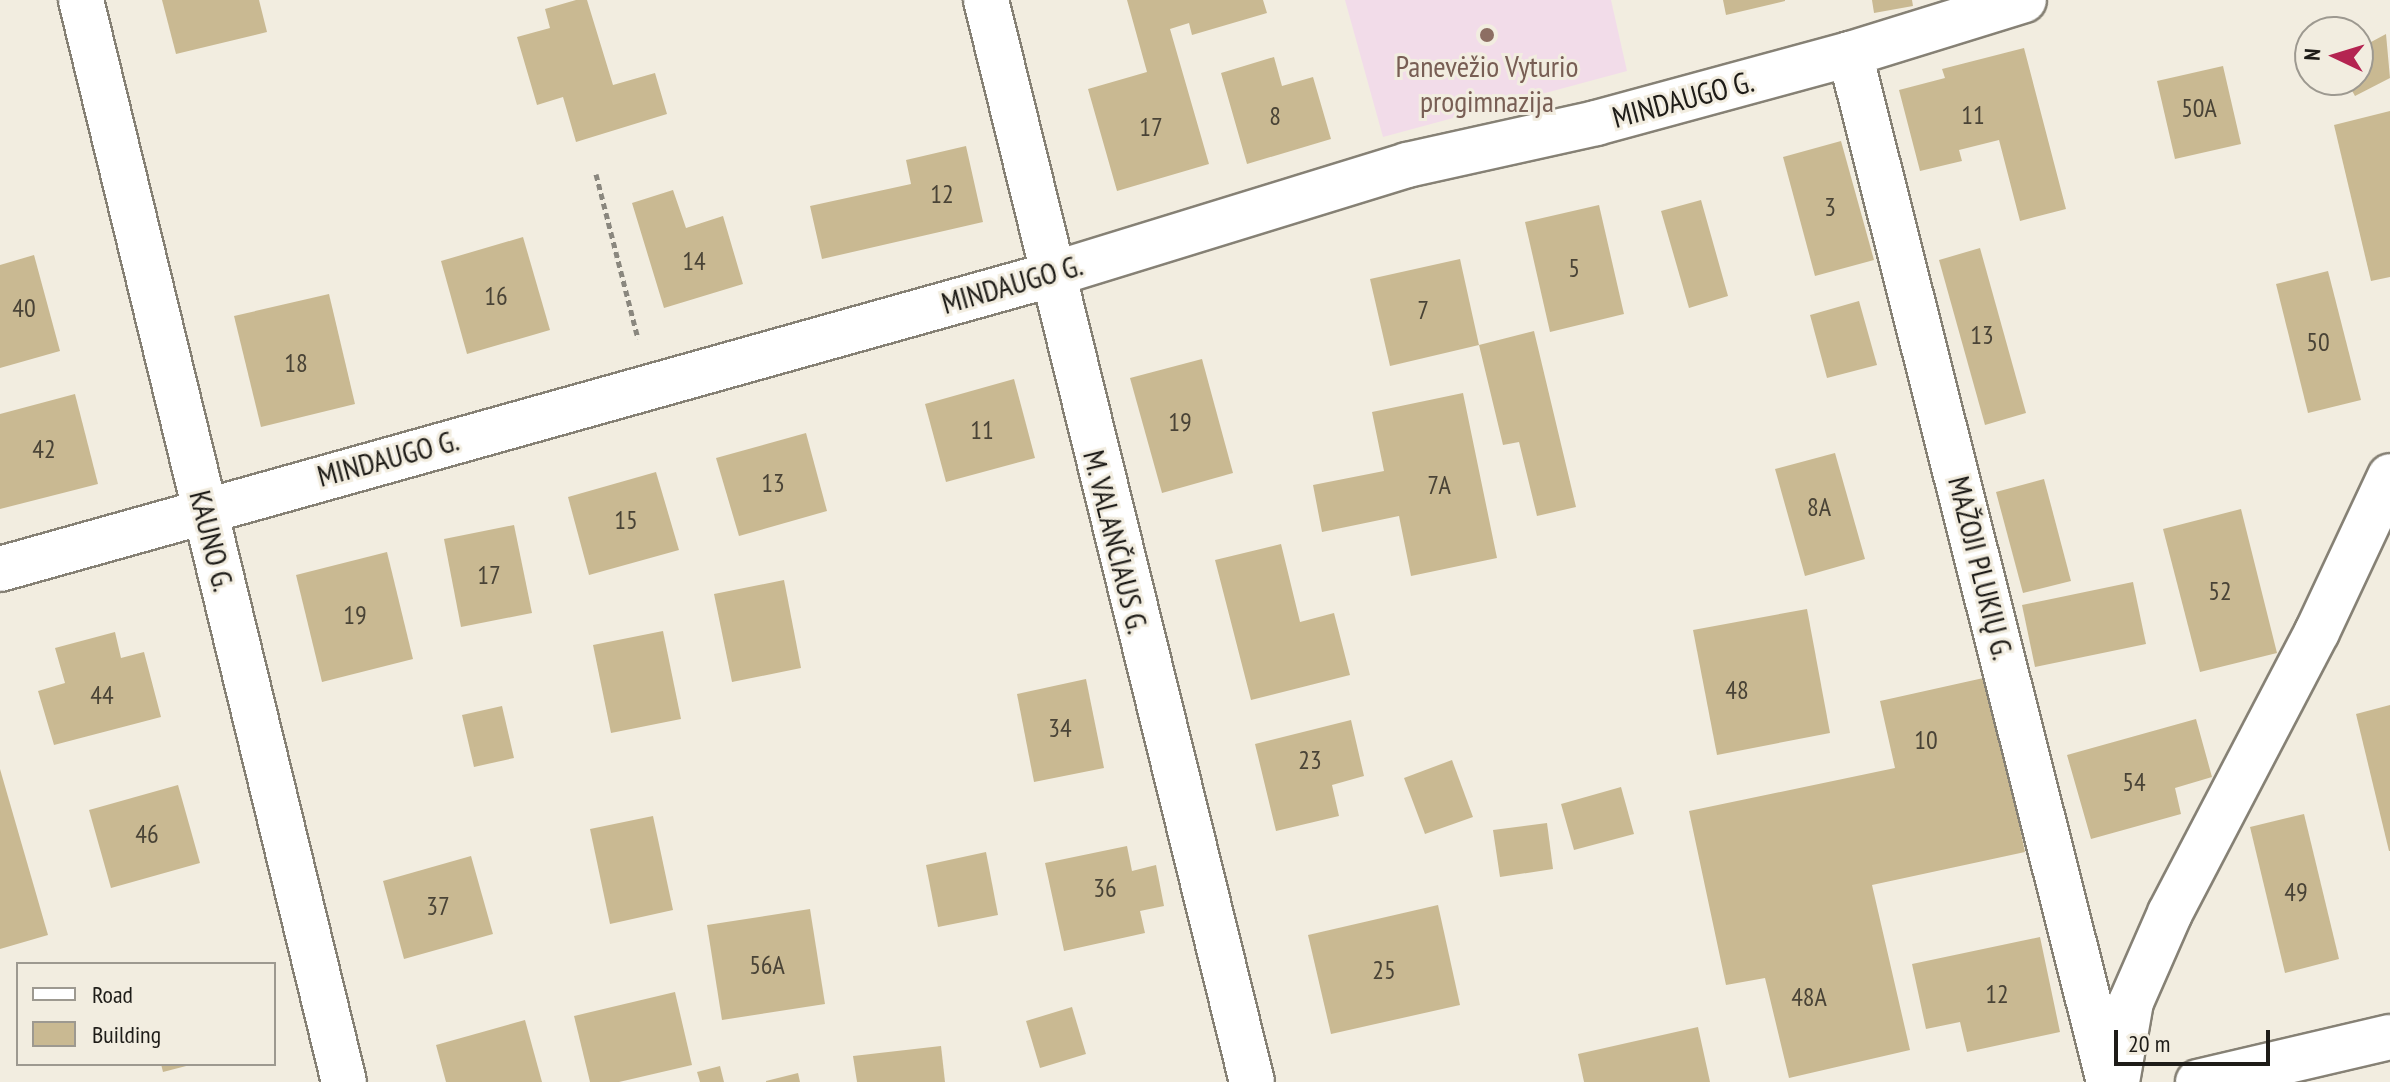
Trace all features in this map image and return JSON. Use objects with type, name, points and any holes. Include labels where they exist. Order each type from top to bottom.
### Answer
[{"type":"street","name":"KAUNO G.","points":[[81,0],[344,1082]]},
{"type":"street","name":"M. VALANČIAUS G.","points":[[986,0],[1050,275],[1252,1082]]},
{"type":"street","name":"MINDAUGO G.","points":[[0,569],[204,508],[1050,275],[1407,165],[1596,123],[1850,54],[2024,0]]},
{"type":"street","name":"MAŽOJI PLUKIŲ G.","points":[[1850,54],[2109,1082]]},
{"type":"street","points":[[2117,1082],[2131,1002],[2164,926],[2317,632],[2390,476]]},
{"type":"street","points":[[2198,1082],[2390,1037]]},
{"type":"path","points":[[596,174],[650,385]]},
{"type":"shaded area","name":"Panevėžio Vyturio progimnazija","points":[[1345,0],[1611,0],[1627,71],[1383,137]]},
{"type":"building","points":[[162,0],[259,0],[267,32],[176,54]]},
{"type":"building","points":[[587,0],[613,85],[655,73],[667,114],[576,142],[563,97],[537,105],[517,37],[550,28],[545,9]]},
{"type":"building","points":[[1127,0],[1263,0],[1267,13],[1192,35],[1189,23],[1170,29],[1209,164],[1117,191],[1088,89],[1147,72]]},
{"type":"building","points":[[1723,0],[1785,0],[1785,1],[1726,15]]},
{"type":"building","points":[[1872,0],[1912,0],[1913,6],[1874,13]]},
{"type":"building","points":[[2386,34],[2390,78],[2374,86],[2374,40]]},
{"type":"building","points":[[2024,48],[2066,209],[2020,221],[1999,140],[1959,150],[1962,161],[1920,171],[1899,90],[1945,78],[1942,69]]},
{"type":"building","points":[[1274,57],[1282,86],[1313,77],[1331,139],[1247,164],[1221,73]]},
{"type":"building","points":[[2223,66],[2241,144],[2175,159],[2157,81]]},
{"type":"building","points":[[2390,111],[2390,277],[2371,281],[2334,125]]},
{"type":"building","points":[[1841,141],[1874,260],[1815,276],[1783,157]]},
{"type":"building","points":[[966,146],[983,222],[822,259],[810,206],[911,184],[906,160]]},
{"type":"building","points":[[673,190],[686,228],[723,216],[743,284],[664,308],[632,203]]},
{"type":"building","points":[[1701,200],[1728,296],[1689,308],[1661,211]]},
{"type":"building","points":[[1599,205],[1624,314],[1550,332],[1525,222]]},
{"type":"building","points":[[523,237],[550,330],[467,354],[441,261]]},
{"type":"building","points":[[1980,248],[2026,413],[1985,425],[1939,260]]},
{"type":"building","points":[[34,255],[60,351],[0,368],[0,265]]},
{"type":"building","points":[[1460,259],[1479,345],[1390,366],[1370,279]]},
{"type":"building","points":[[2328,271],[2361,400],[2308,413],[2276,284]]},
{"type":"building","points":[[329,294],[355,404],[261,427],[234,316]]},
{"type":"building","points":[[1859,301],[1877,365],[1827,378],[1810,315]]},
{"type":"building","points":[[1534,331],[1576,507],[1537,516],[1519,442],[1503,445],[1479,345]]},
{"type":"building","points":[[1202,359],[1233,473],[1162,493],[1130,378]]},
{"type":"building","points":[[1014,379],[1035,458],[946,482],[925,404]]},
{"type":"building","points":[[1463,393],[1497,558],[1411,576],[1399,516],[1322,532],[1313,485],[1384,471],[1372,412]]},
{"type":"building","points":[[75,394],[98,484],[0,509],[0,414]]},
{"type":"building","points":[[806,433],[827,511],[739,536],[716,458]]},
{"type":"building","points":[[1835,453],[1865,559],[1805,576],[1775,469]]},
{"type":"building","points":[[656,472],[679,550],[589,575],[568,497]]},
{"type":"building","points":[[2044,479],[2071,581],[2023,593],[1996,492]]},
{"type":"building","points":[[2241,509],[2277,653],[2200,672],[2163,529]]},
{"type":"building","points":[[514,525],[532,613],[461,627],[444,539]]},
{"type":"building","points":[[1281,544],[1300,622],[1334,613],[1350,675],[1251,700],[1215,560]]},
{"type":"building","points":[[387,552],[413,659],[322,682],[296,575]]},
{"type":"building","points":[[784,580],[801,668],[732,682],[714,594]]},
{"type":"building","points":[[2133,582],[2146,644],[2035,667],[2022,605]]},
{"type":"building","points":[[1807,609],[1830,733],[1717,755],[1693,630]]},
{"type":"building","points":[[663,631],[681,719],[611,733],[593,645]]},
{"type":"building","points":[[115,632],[121,658],[144,652],[161,717],[54,745],[38,691],[65,683],[55,648]]},
{"type":"building","points":[[1988,677],[2025,852],[1872,885],[1910,1050],[1789,1078],[1765,978],[1726,985],[1689,811],[1895,768],[1880,701]]},
{"type":"building","points":[[1086,679],[1104,768],[1034,782],[1017,694]]},
{"type":"building","points":[[2390,705],[2390,851],[2389,851],[2356,714]]},
{"type":"building","points":[[502,706],[514,758],[474,767],[462,715]]},
{"type":"building","points":[[2196,719],[2212,777],[2175,788],[2181,814],[2091,839],[2067,755]]},
{"type":"building","points":[[1351,720],[1364,776],[1332,785],[1339,816],[1276,831],[1255,744]]},
{"type":"building","points":[[1452,760],[1473,817],[1425,834],[1404,778]]},
{"type":"building","points":[[0,769],[48,935],[0,949]]},
{"type":"building","points":[[178,785],[200,863],[111,888],[89,810]]},
{"type":"building","points":[[1621,787],[1634,834],[1574,850],[1561,804]]},
{"type":"building","points":[[2304,814],[2339,959],[2285,973],[2250,827]]},
{"type":"building","points":[[653,816],[673,910],[610,924],[590,829]]},
{"type":"building","points":[[1547,823],[1553,869],[1500,877],[1493,830]]},
{"type":"building","points":[[1127,846],[1132,871],[1156,865],[1164,906],[1140,911],[1145,933],[1064,951],[1045,863]]},
{"type":"building","points":[[986,852],[998,915],[938,927],[926,865]]},
{"type":"building","points":[[471,856],[493,934],[404,959],[383,881]]},
{"type":"building","points":[[1438,905],[1460,1005],[1331,1034],[1308,935]]},
{"type":"building","points":[[810,909],[825,1004],[722,1020],[707,925]]},
{"type":"building","points":[[2040,937],[2060,1032],[1967,1052],[1960,1022],[1926,1029],[1912,964]]},
{"type":"building","points":[[675,992],[692,1065],[619,1082],[590,1082],[574,1016]]},
{"type":"building","points":[[1072,1007],[1086,1054],[1040,1068],[1026,1021]]},
{"type":"building","points":[[525,1020],[542,1082],[446,1082],[436,1045]]},
{"type":"building","points":[[1698,1027],[1710,1082],[1584,1082],[1578,1054]]},
{"type":"building","points":[[941,1046],[945,1082],[857,1082],[853,1056]]},
{"type":"building","points":[[162,1066],[186,1066],[163,1072]]},
{"type":"building","points":[[720,1066],[724,1082],[700,1082],[697,1072]]},
{"type":"building","points":[[798,1073],[800,1082],[766,1082],[766,1081]]},
{"type":"place","name":"Panevėžio Vyturio progimnazija","points":[[1487,35]]}]
